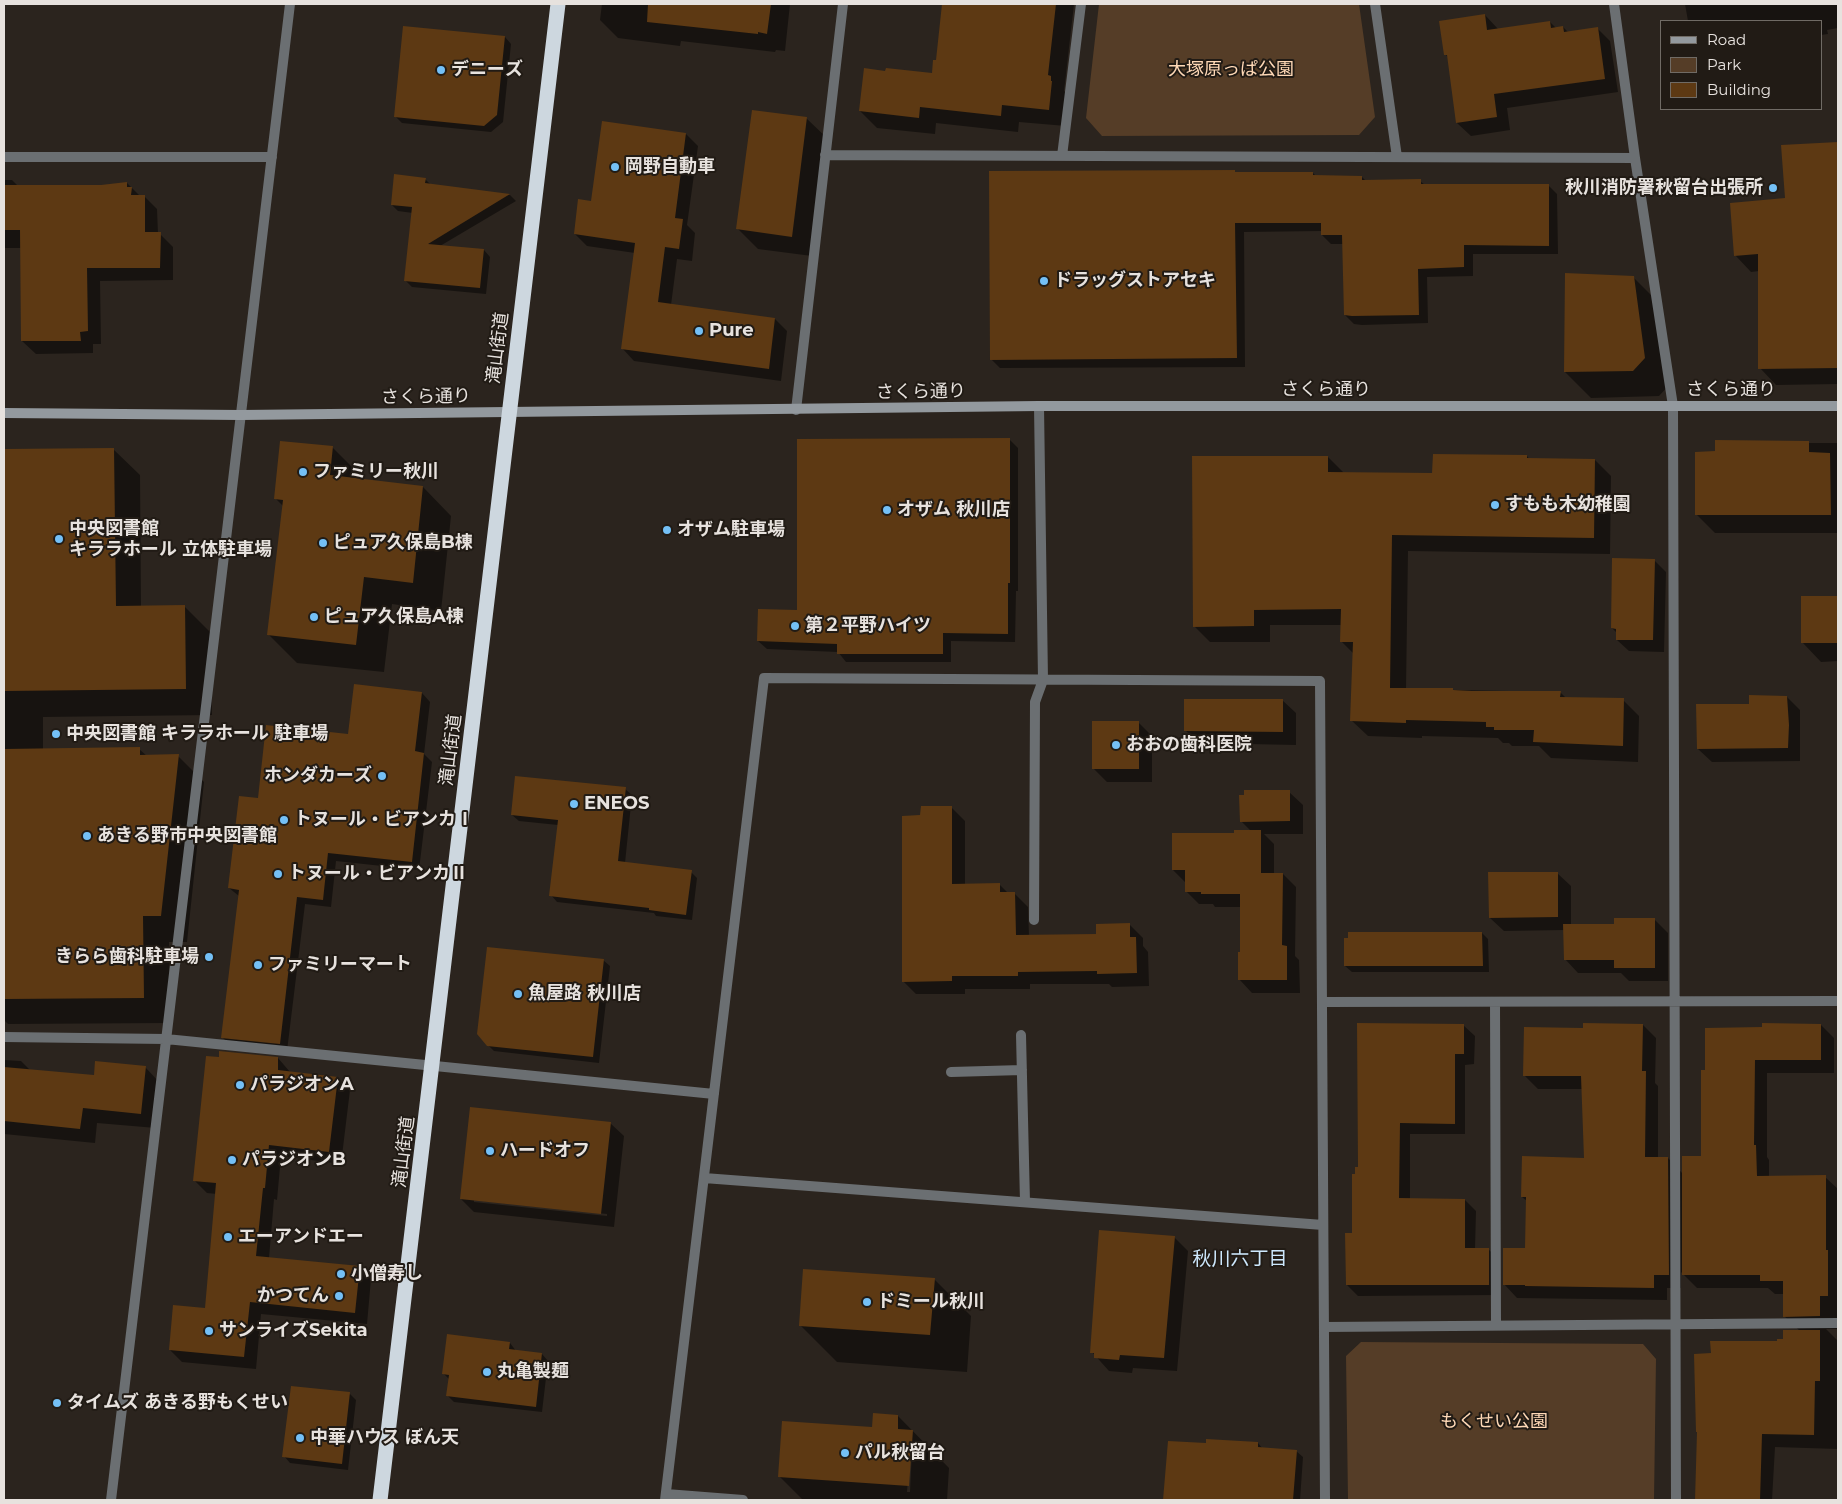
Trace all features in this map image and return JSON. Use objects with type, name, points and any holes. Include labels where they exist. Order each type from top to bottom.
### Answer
[{"type":"highway","name":"滝山街道","points":[[380,1500],[558,4]]},
{"type":"street","points":[[111,1500],[290,4]]},
{"type":"street","points":[[796,410],[843,4]]},
{"type":"street","points":[[1062,156],[1081,4]]},
{"type":"street","points":[[1375,4],[1397,157]]},
{"type":"street","points":[[1614,4],[1635,158],[1673,406],[1676,1500]]},
{"type":"street","points":[[825,155],[1635,158]]},
{"type":"street","points":[[4,157],[272,157]]},
{"type":"street","points":[[1034,920],[1035,702],[1042,680],[1039,406]]},
{"type":"street","name":"さくら通り","points":[[4,413],[241,414],[796,410],[1039,406],[1838,406]]},
{"type":"street","points":[[743,1500],[665,1497],[764,678],[1320,681],[1325,1500]]},
{"type":"street","points":[[1322,1002],[1838,1001]]},
{"type":"street","points":[[1495,1002],[1496,1325]]},
{"type":"street","points":[[1021,1035],[1025,1202]]},
{"type":"street","points":[[4,1037],[166,1039],[714,1094]]},
{"type":"street","points":[[951,1072],[1022,1070]]},
{"type":"street","points":[[704,1178],[1324,1225]]},
{"type":"street","points":[[1324,1327],[1838,1323]]},
{"type":"green space","name":"大塚原っぱ公園","points":[[1099,4],[1359,4],[1375,117],[1359,135],[1102,136],[1086,118]]},
{"type":"green space","name":"もくせい公園","points":[[1361,1342],[1643,1344],[1656,1359],[1654,1500],[1348,1500],[1346,1356]]},
{"type":"building","points":[[648,4],[771,4],[767,34],[758,32],[758,34],[647,22]]},
{"type":"building","points":[[942,4],[1056,4],[1048,75],[1051,76],[1052,81],[1049,110],[1002,105],[1001,116],[920,107],[919,118],[859,111],[864,68],[885,71],[886,68],[932,73],[933,60],[936,60]]},
{"type":"building","points":[[1485,14],[1487,30],[1550,21],[1551,28],[1563,26],[1564,32],[1598,27],[1605,79],[1494,94],[1497,117],[1456,123],[1447,55],[1444,55],[1439,21]]},
{"type":"building","points":[[403,26],[505,36],[497,115],[484,126],[394,117]]},
{"type":"building","points":[[752,110],[807,117],[792,237],[736,229]]},
{"type":"building","points":[[602,121],[686,133],[675,218],[683,219],[679,249],[665,247],[658,302],[775,318],[769,369],[621,349],[635,243],[574,234],[578,199],[591,201]]},
{"type":"building","points":[[1838,142],[1838,368],[1758,369],[1758,254],[1734,256],[1730,203],[1785,198],[1781,145]]},
{"type":"building","points":[[1235,170],[1235,172],[1313,172],[1313,175],[1362,176],[1362,180],[1421,179],[1421,184],[1549,184],[1549,246],[1464,245],[1464,267],[1418,269],[1419,315],[1352,316],[1344,315],[1342,235],[1321,235],[1321,223],[1235,223],[1237,358],[990,360],[989,171]]},
{"type":"building","points":[[394,174],[426,178],[425,183],[510,194],[428,244],[484,249],[480,288],[404,281],[412,207],[391,205]]},
{"type":"building","points":[[127,182],[127,187],[132,187],[131,195],[145,195],[145,232],[161,232],[160,268],[87,268],[88,331],[80,332],[81,341],[21,341],[20,230],[4,230],[4,185],[101,185]]},
{"type":"building","points":[[1565,273],[1634,276],[1645,358],[1633,371],[1564,372]]},
{"type":"building","points":[[1010,438],[1008,634],[943,633],[943,654],[837,654],[837,644],[757,641],[758,609],[797,610],[797,439]]},
{"type":"building","points":[[1715,440],[1809,441],[1809,452],[1830,453],[1831,515],[1695,515],[1695,452],[1715,451]]},
{"type":"building","points":[[280,441],[333,446],[330,475],[423,486],[413,583],[364,577],[356,645],[267,635],[283,500],[274,499]]},
{"type":"building","name":"中央図書館 キララホール 立体駐車場","points":[[114,448],[116,606],[185,605],[186,689],[4,691],[5,449]]},
{"type":"building","points":[[1433,454],[1527,455],[1527,458],[1595,459],[1594,538],[1392,535],[1390,688],[1453,688],[1453,690],[1472,691],[1561,691],[1560,697],[1624,698],[1623,746],[1533,742],[1534,730],[1494,730],[1494,727],[1486,727],[1486,722],[1406,720],[1406,723],[1350,721],[1353,642],[1340,642],[1341,609],[1254,610],[1254,626],[1193,627],[1192,456],[1328,456],[1328,472],[1432,473]]},
{"type":"building","points":[[1612,558],[1655,559],[1653,640],[1616,640],[1616,629],[1611,628]]},
{"type":"building","points":[[1801,596],[1838,596],[1838,643],[1801,643]]},
{"type":"building","points":[[354,684],[422,692],[415,751],[424,753],[412,862],[328,853],[323,900],[297,897],[280,1044],[221,1038],[239,890],[228,888],[239,796],[258,798],[266,725],[348,734]]},
{"type":"building","points":[[1749,695],[1787,696],[1788,748],[1697,749],[1696,704],[1749,704]]},
{"type":"building","points":[[1184,699],[1283,699],[1283,732],[1184,731]]},
{"type":"building","name":"おおの歯科医院","points":[[1092,721],[1139,721],[1139,769],[1092,769]]},
{"type":"building","name":"あきる野市中央図書館","points":[[140,747],[140,755],[179,754],[161,916],[143,916],[144,998],[4,999],[4,749]]},
{"type":"building","points":[[515,776],[626,787],[618,861],[692,870],[686,915],[649,910],[649,908],[549,896],[558,820],[511,815]]},
{"type":"building","points":[[1244,790],[1290,790],[1290,821],[1240,822],[1239,795],[1244,795]]},
{"type":"building","points":[[921,806],[952,806],[952,884],[1000,883],[1000,892],[1015,892],[1016,935],[1096,934],[1096,924],[1130,923],[1130,937],[1136,937],[1137,973],[1097,974],[1097,971],[1018,972],[1018,976],[952,976],[952,981],[902,982],[902,816],[920,815]]},
{"type":"building","points":[[1234,830],[1261,830],[1261,873],[1283,873],[1282,945],[1287,946],[1287,980],[1238,980],[1240,894],[1185,892],[1185,870],[1172,870],[1172,833],[1234,833]]},
{"type":"building","points":[[1488,872],[1558,872],[1558,917],[1489,918]]},
{"type":"building","points":[[1614,918],[1655,918],[1655,968],[1614,968],[1614,960],[1564,960],[1563,924],[1614,924]]},
{"type":"building","points":[[1348,932],[1482,932],[1483,966],[1344,966],[1344,938],[1348,938]]},
{"type":"building","points":[[487,947],[604,959],[593,1057],[487,1046],[477,1034]]},
{"type":"building","points":[[1357,1023],[1464,1024],[1464,1054],[1455,1054],[1455,1124],[1400,1123],[1399,1198],[1465,1199],[1465,1248],[1489,1248],[1489,1285],[1346,1285],[1345,1233],[1352,1233],[1352,1174],[1355,1174],[1355,1167],[1358,1167]]},
{"type":"building","points":[[1583,1023],[1643,1024],[1642,1071],[1646,1071],[1645,1157],[1668,1157],[1669,1275],[1654,1275],[1654,1288],[1503,1285],[1503,1248],[1525,1248],[1526,1197],[1521,1197],[1522,1156],[1584,1158],[1581,1076],[1523,1076],[1524,1027],[1583,1028]]},
{"type":"building","points":[[1762,1023],[1821,1024],[1821,1060],[1755,1060],[1754,1145],[1756,1145],[1757,1176],[1826,1175],[1828,1296],[1820,1296],[1820,1316],[1783,1317],[1783,1281],[1760,1281],[1760,1275],[1682,1275],[1682,1156],[1701,1156],[1701,1070],[1705,1070],[1705,1028],[1762,1027]]},
{"type":"building","points":[[219,1051],[278,1057],[278,1070],[338,1077],[329,1152],[269,1145],[256,1256],[360,1266],[355,1313],[250,1302],[244,1357],[169,1350],[173,1305],[205,1308],[216,1183],[193,1181],[206,1056],[219,1057]]},
{"type":"building","points":[[95,1061],[146,1066],[141,1114],[83,1108],[80,1129],[4,1121],[4,1067],[94,1075]]},
{"type":"building","points":[[470,1107],[611,1122],[601,1214],[460,1199]]},
{"type":"building","points":[[1099,1230],[1175,1236],[1164,1358],[1120,1355],[1119,1360],[1094,1358],[1094,1353],[1090,1353]]},
{"type":"building","name":"ドミール秋川","points":[[803,1269],[935,1278],[930,1335],[799,1326]]},
{"type":"building","points":[[1783,1330],[1820,1330],[1820,1381],[1815,1381],[1814,1435],[1762,1434],[1760,1500],[1695,1500],[1697,1432],[1694,1354],[1711,1353],[1710,1341],[1777,1341],[1777,1339],[1783,1339]]},
{"type":"building","points":[[447,1334],[510,1342],[509,1349],[542,1353],[536,1407],[446,1396],[449,1375],[442,1374]]},
{"type":"building","points":[[291,1386],[350,1392],[342,1464],[282,1457]]},
{"type":"building","name":"パル秋留台","points":[[873,1413],[898,1415],[898,1429],[913,1430],[909,1486],[778,1477],[782,1421],[872,1427]]},
{"type":"building","points":[[1206,1439],[1258,1442],[1258,1447],[1297,1450],[1293,1500],[1163,1500],[1168,1441],[1206,1443]]},
{"type":"place","name":"デニーズ","points":[[441,70]]},
{"type":"place","name":"岡野自動車","points":[[615,167]]},
{"type":"place","name":"秋川消防署秋留台出張所","points":[[1773,188]]},
{"type":"place","name":"ドラッグストアセキ","points":[[1044,281]]},
{"type":"place","name":"Pure","points":[[699,331]]},
{"type":"place","name":"ファミリー秋川","points":[[303,472]]},
{"type":"place","name":"すもも木幼稚園","points":[[1495,505]]},
{"type":"place","name":"オザム 秋川店","points":[[887,510]]},
{"type":"place","name":"オザム駐車場","points":[[667,530]]},
{"type":"place","name":"中央図書館 キララホール 立体駐車場","points":[[59,539]]},
{"type":"place","name":"ピュア久保島B棟","points":[[323,543]]},
{"type":"place","name":"ピュア久保島A棟","points":[[314,617]]},
{"type":"place","name":"第２平野ハイツ","points":[[795,626]]},
{"type":"place","name":"中央図書館 キララホール 駐車場","points":[[56,734]]},
{"type":"place","name":"おおの歯科医院","points":[[1116,745]]},
{"type":"place","name":"ホンダカーズ","points":[[382,776]]},
{"type":"place","name":"ENEOS","points":[[574,804]]},
{"type":"place","name":"トヌール・ビアンカⅠ","points":[[284,820]]},
{"type":"place","name":"あきる野市中央図書館","points":[[87,836]]},
{"type":"place","name":"トヌール・ビアンカⅡ","points":[[278,874]]},
{"type":"place","name":"きらら歯科駐車場","points":[[209,957]]},
{"type":"place","name":"ファミリーマート","points":[[258,965]]},
{"type":"place","name":"魚屋路 秋川店","points":[[518,994]]},
{"type":"place","name":"パラジオンA","points":[[240,1085]]},
{"type":"place","name":"ハードオフ","points":[[490,1151]]},
{"type":"place","name":"パラジオンB","points":[[232,1160]]},
{"type":"place","name":"エーアンドエー","points":[[228,1237]]},
{"type":"place","name":"小僧寿し","points":[[341,1274]]},
{"type":"place","name":"かつてん","points":[[339,1296]]},
{"type":"place","name":"ドミール秋川","points":[[867,1302]]},
{"type":"place","name":"サンライズSekita","points":[[209,1331]]},
{"type":"place","name":"丸亀製麺","points":[[487,1372]]},
{"type":"place","name":"タイムズ あきる野もくせい","points":[[57,1403]]},
{"type":"place","name":"中華ハウス ぼん天","points":[[300,1438]]},
{"type":"place","name":"パル秋留台","points":[[845,1453]]},
{"type":"district","name":"秋川六丁目","points":[[1240,1259]]}]
